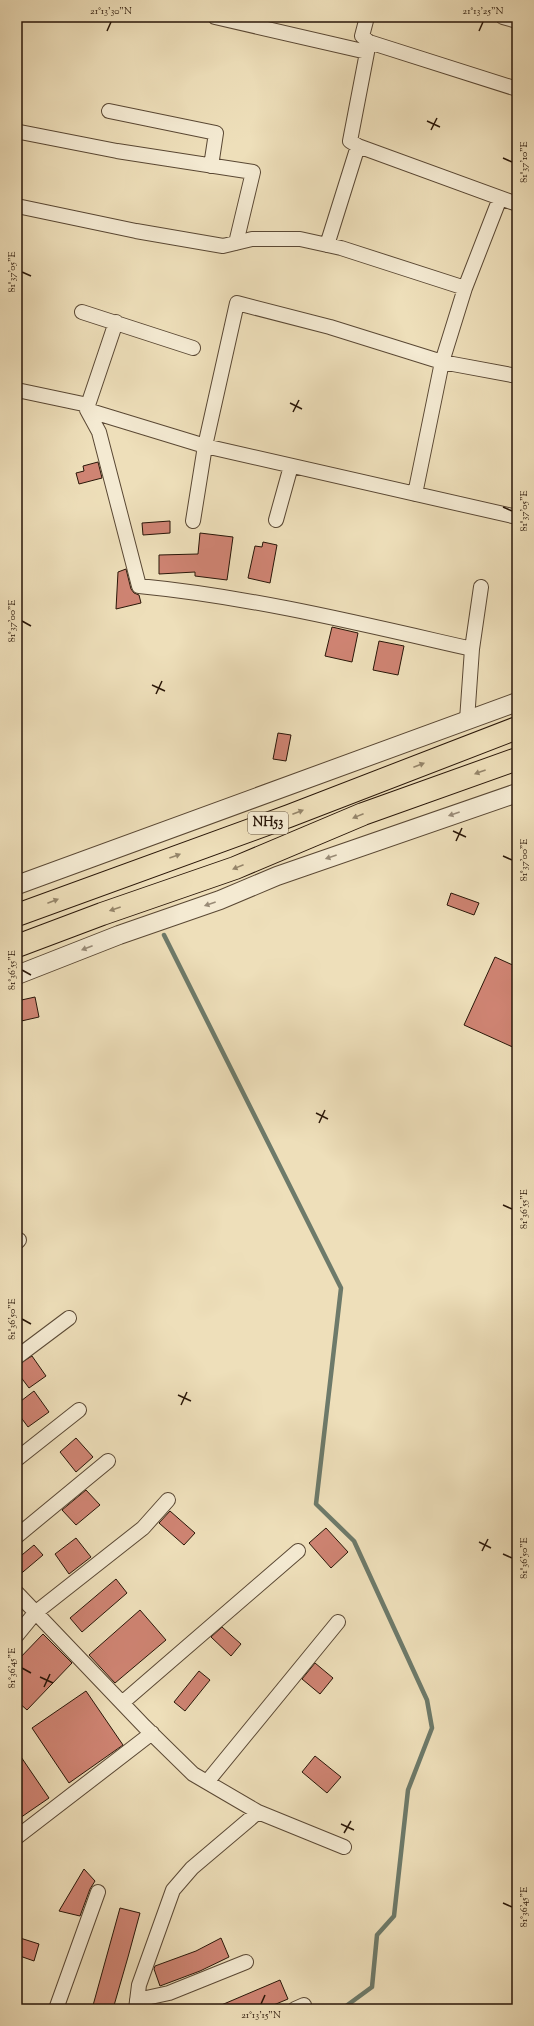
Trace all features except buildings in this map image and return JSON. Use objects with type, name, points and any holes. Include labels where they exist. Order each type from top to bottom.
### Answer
[{"type":"highway","name":"NH53","points":[[17,915],[289,816],[517,728]]},
{"type":"highway","name":"NH53","points":[[17,946],[102,914],[235,868],[363,814],[517,759]]},
{"type":"street","points":[[215,17],[368,47],[517,89]]},
{"type":"street","points":[[367,17],[362,36],[368,47],[350,141],[358,146],[517,204]]},
{"type":"street","points":[[503,17],[517,20]]},
{"type":"street","points":[[109,111],[216,133],[211,166]]},
{"type":"street","points":[[20,132],[117,151],[253,172],[236,243]]},
{"type":"street","points":[[327,245],[358,146]]},
{"type":"street","points":[[415,494],[442,362],[465,288],[500,198]]},
{"type":"street","points":[[17,206],[223,246],[252,239],[300,239],[327,245],[465,288]]},
{"type":"street","points":[[194,521],[205,446],[236,303],[330,327],[442,362],[516,373]]},
{"type":"street","points":[[82,312],[193,348]]},
{"type":"street","points":[[116,322],[87,408],[99,432],[139,586],[192,591],[290,609],[472,649]]},
{"type":"street","points":[[17,390],[87,408],[205,446],[517,517]]},
{"type":"street","points":[[276,520],[291,466]]},
{"type":"street","points":[[467,720],[472,649],[481,586]]},
{"type":"street","points":[[17,885],[517,702]]},
{"type":"street","points":[[17,975],[119,935],[220,900],[277,876],[517,792]]},
{"type":"street","points":[[17,1357],[70,1318]]},
{"type":"street","points":[[17,1459],[79,1410]]},
{"type":"street","points":[[17,1536],[108,1462]]},
{"type":"street","points":[[17,1635],[35,1613],[143,1528],[168,1500]]},
{"type":"street","points":[[122,1704],[298,1551]]},
{"type":"street","points":[[17,1594],[122,1704],[193,1774],[258,1812],[344,1847]]},
{"type":"street","points":[[207,1782],[338,1622]]},
{"type":"street","points":[[17,1837],[152,1734]]},
{"type":"street","points":[[246,1962],[136,2005],[139,1985],[173,1890],[192,1868],[258,1812]]},
{"type":"street","points":[[56,2009],[98,1892]]},
{"type":"waterway","points":[[164,935],[341,1288],[316,1504],[354,1541],[427,1700],[432,1728],[408,1790],[394,1916],[377,1935],[372,1987],[342,2009]]}]
